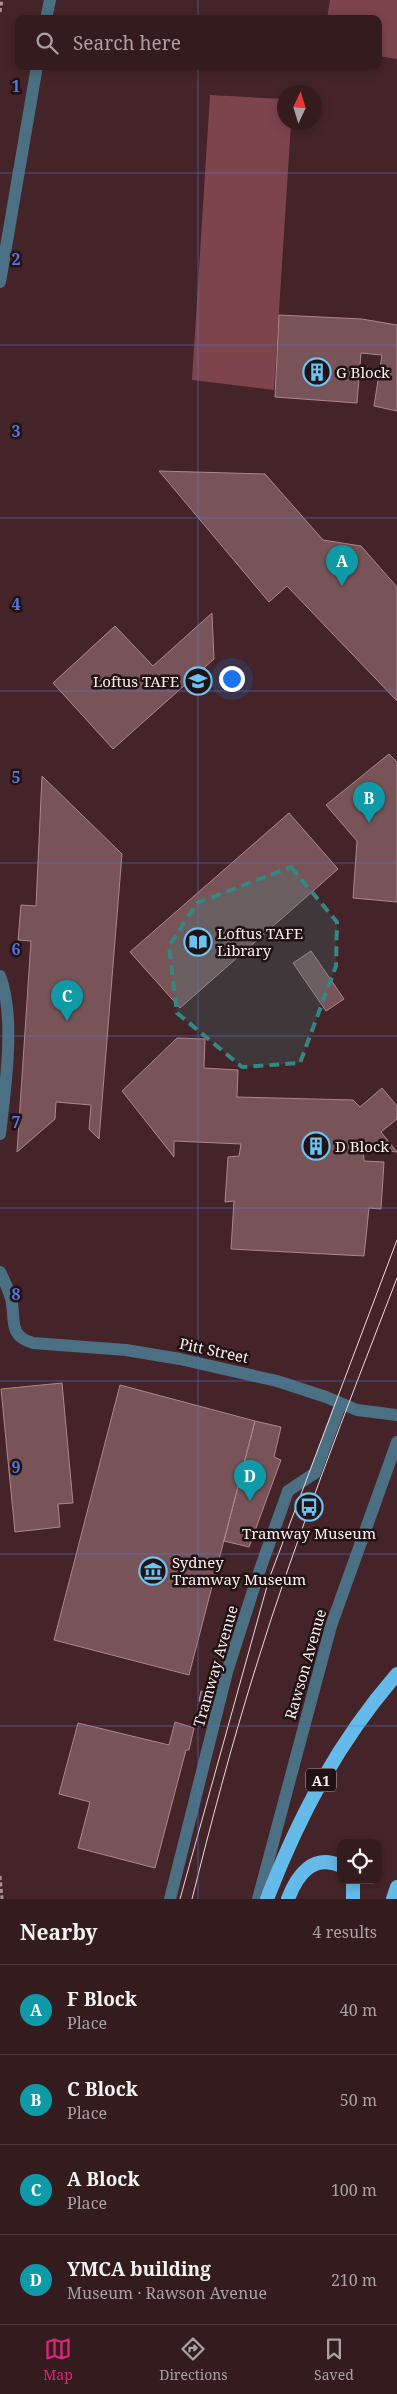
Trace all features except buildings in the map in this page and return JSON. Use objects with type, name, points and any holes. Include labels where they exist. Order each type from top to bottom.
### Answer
[{"type":"highway","name":"A1","points":[[267,1899],[304,1810],[324,1774],[370,1706],[397,1674]]},
{"type":"highway","points":[[288,1899],[299,1876],[311,1865],[325,1862],[337,1865]]},
{"type":"highway","points":[[353,1884],[353,1899]]},
{"type":"highway","points":[[393,1899],[397,1887]]},
{"type":"street","points":[[47,15],[50,0]]},
{"type":"street","points":[[0,282],[36,70]]},
{"type":"street","points":[[0,976],[6,992],[9,1030],[0,1134]]},
{"type":"street","name":"Pitt Street","points":[[0,1272],[11,1298],[15,1328],[20,1337],[33,1343],[126,1350],[189,1361],[277,1381],[357,1410],[397,1415]]},
{"type":"street","name":"Tramway Avenue","points":[[170,1899],[227,1672],[258,1575],[288,1491],[314,1473],[341,1403]]},
{"type":"street","name":"Rawson Avenue","points":[[258,1899],[331,1626],[397,1442]]},
{"type":"path","points":[[0,12],[2,0]]},
{"type":"path","points":[[0,1876],[2,1899]]},
{"type":"highlighted area","points":[[291,867],[337,922],[336,966],[300,1063],[242,1067],[177,1013],[169,946],[197,903]]},
{"type":"shaded area","points":[[330,0],[397,0],[397,59],[382,57],[382,15],[328,15]]},
{"type":"shaded area","points":[[210,95],[277,99],[277,130],[291,130],[274,390],[192,380]]},
{"type":"tram line","points":[[180,1899],[269,1579],[397,1240]]},
{"type":"tram line","points":[[192,1899],[229,1757],[270,1623],[322,1474],[397,1278]]},
{"type":"place","name":"G Block","points":[[317,372]]},
{"type":"place","name":"F Block","points":[[342,586]]},
{"type":"place","name":"Loftus TAFE","points":[[198,681]]},
{"type":"place","name":"C Block","points":[[369,823]]},
{"type":"place","name":"Loftus TAFE Library","points":[[198,942]]},
{"type":"place","name":"A Block","points":[[67,1021]]},
{"type":"place","name":"D Block","points":[[316,1146]]},
{"type":"place","name":"YMCA building","points":[[250,1501]]},
{"type":"place","name":"Tramway Museum","points":[[309,1507]]},
{"type":"place","name":"Sydney Tramway Museum","points":[[153,1571]]}]
